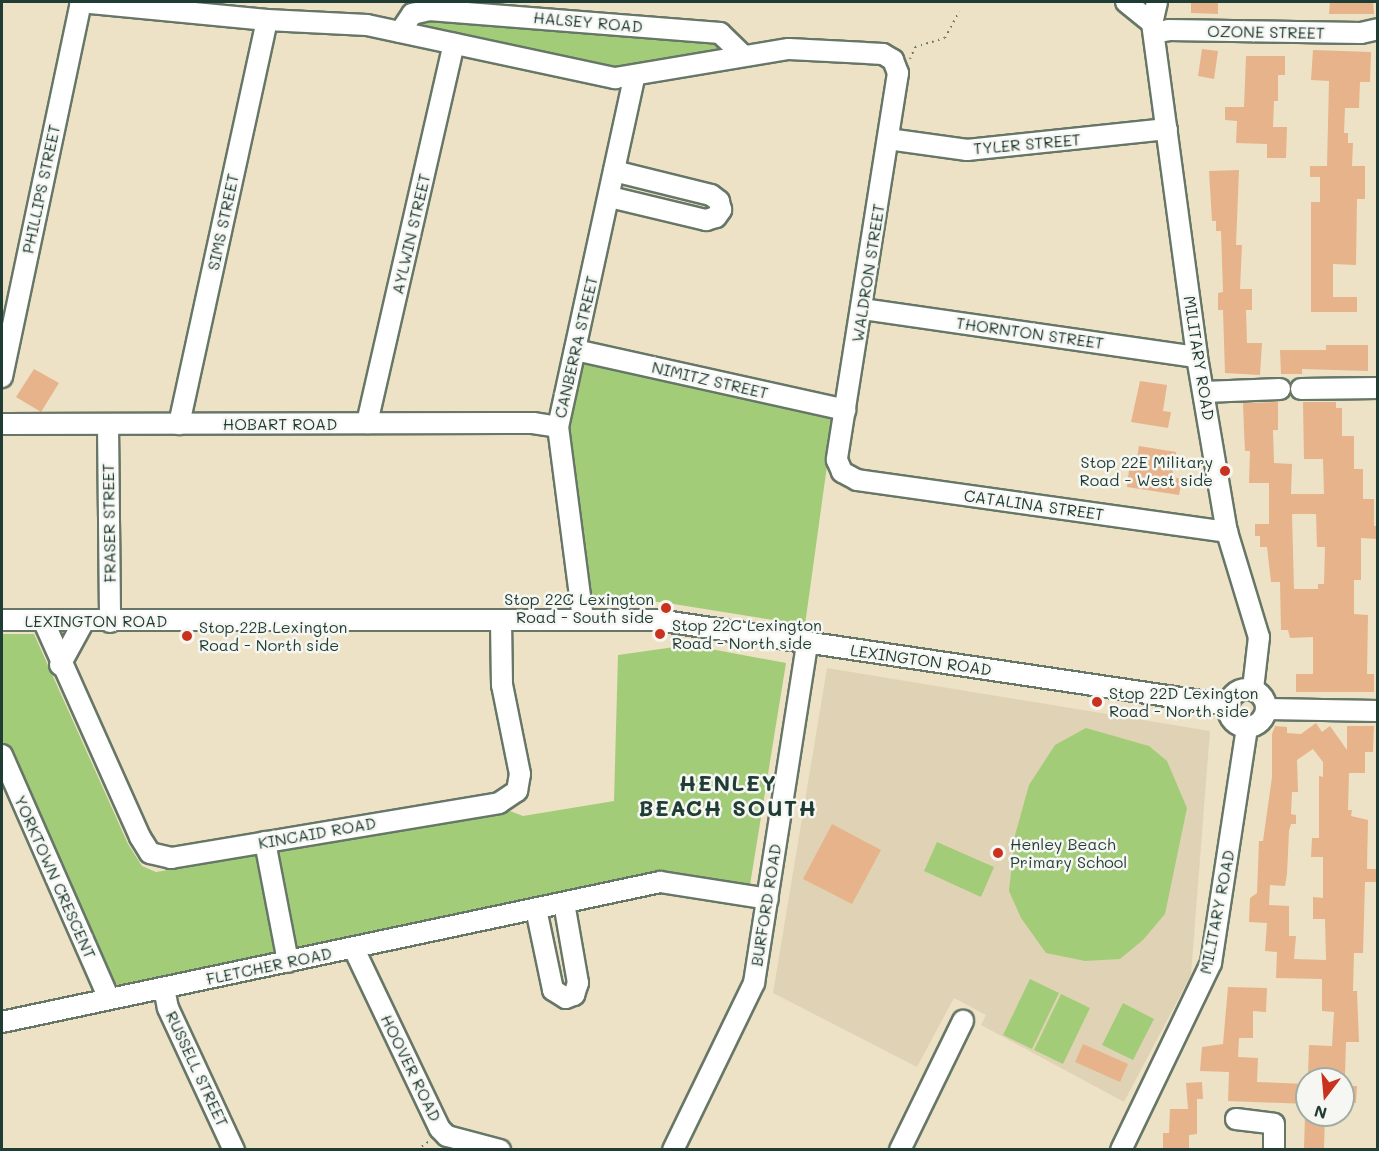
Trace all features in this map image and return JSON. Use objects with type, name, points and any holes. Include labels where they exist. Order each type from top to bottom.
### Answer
[{"type":"street","points":[[80,2],[267,20],[368,25],[615,78],[634,78],[742,54],[789,49],[876,52],[889,57],[897,70]]},
{"type":"street","name":"PHILLIPS STREET","points":[[2,377],[80,2]]},
{"type":"street","points":[[1126,2],[1153,28]]},
{"type":"street","name":"MILITARY ROAD","points":[[1157,2],[1153,28],[1197,357],[1227,532],[1259,637],[1253,689]]},
{"type":"street","name":"HALSEY ROAD","points":[[400,32],[412,14],[429,9],[720,33],[742,54]]},
{"type":"street","name":"SIMS STREET","points":[[179,424],[267,20]]},
{"type":"street","name":"OZONE STREET","points":[[1153,28],[1369,31]]},
{"type":"street","name":"AYLWIN STREET","points":[[367,423],[454,44]]},
{"type":"street","name":"WALDRON STREET","points":[[842,472],[837,460],[863,309],[897,70]]},
{"type":"street","name":"CANBERRA STREET","points":[[583,619],[558,428],[634,78]]},
{"type":"street","name":"TYLER STREET","points":[[888,139],[967,150],[1000,149],[1167,129]]},
{"type":"street","points":[[610,197],[706,220],[716,218],[721,210],[719,201],[711,195],[614,171]]},
{"type":"street","name":"THORNTON STREET","points":[[863,309],[1197,357]]},
{"type":"street","name":"NIMITZ STREET","points":[[575,350],[845,410]]},
{"type":"street","points":[[1204,392],[1280,388]]},
{"type":"street","points":[[1301,389],[1377,388]]},
{"type":"street","name":"HOBART ROAD","points":[[2,424],[533,423],[558,428]]},
{"type":"street","name":"FRASER STREET","points":[[108,424],[110,622]]},
{"type":"street","name":"CATALINA STREET","points":[[842,472],[857,480],[1227,532]]},
{"type":"street","name":"LEXINGTON ROAD","points":[[2,620],[110,622],[657,620],[1228,705]]},
{"type":"street","name":"KINCAID ROAD","points":[[43,620],[60,665],[150,853],[171,858],[499,802],[517,791],[520,774],[502,685],[501,620]]},
{"type":"street","points":[[60,665],[84,621]]},
{"type":"street","name":"BURFORD ROAD","points":[[673,1149],[748,1000],[768,899],[807,643]]},
{"type":"street","points":[[1253,689],[1263,696],[1267,709],[1261,722],[1247,728],[1234,722],[1228,705],[1239,690],[1253,689]]},
{"type":"street","points":[[1267,709],[1377,711]]},
{"type":"street","name":"MILITARY ROAD","points":[[1121,1149],[1211,963],[1247,728]]},
{"type":"street","name":"YORKTOWN CRESCENT","points":[[2,755],[109,999]]},
{"type":"street","points":[[265,842],[288,962]]},
{"type":"street","name":"FLETCHER ROAD","points":[[2,1022],[354,949],[660,882],[768,899]]},
{"type":"street","points":[[536,909],[553,990],[566,998],[574,995],[578,983],[564,903]]},
{"type":"street","name":"HOOVER ROAD","points":[[354,949],[440,1129],[447,1136],[500,1149]]},
{"type":"street","name":"RUSSELL STREET","points":[[164,988],[168,1008],[234,1149]]},
{"type":"street","points":[[900,1149],[963,1020]]},
{"type":"street","points":[[1236,1119],[1274,1124],[1274,1149]]},
{"type":"path","points":[[897,70],[909,64],[915,47],[938,43],[945,38],[959,12]]},
{"type":"shaded area","name":"Henley Beach Primary School","points":[[827,668],[1210,731],[1191,975],[1124,1102],[981,1025],[986,1015],[954,998],[917,1067],[773,993]]},
{"type":"green space","points":[[421,19],[709,41],[719,46],[718,52],[629,73],[415,27]]},
{"type":"green space","points":[[581,360],[834,415],[805,625],[661,602],[585,600],[563,439]]},
{"type":"green space","points":[[2,634],[34,634],[128,844],[142,866],[156,872],[510,811],[523,816],[614,801],[618,655],[689,645],[786,663],[750,885],[658,876],[121,988],[112,980],[9,754],[2,745]]},
{"type":"green space","points":[[1086,728],[1149,746],[1167,761],[1187,808],[1165,914],[1143,940],[1120,959],[1085,961],[1046,953],[1021,918],[1009,891],[1015,835],[1029,785],[1055,745]]},
{"type":"green space","points":[[937,842],[994,867],[981,897],[924,871]]},
{"type":"green space","points":[[1030,979],[1059,993],[1032,1049],[1003,1035]]},
{"type":"green space","points":[[1061,994],[1090,1008],[1063,1064],[1034,1050]]},
{"type":"green space","points":[[1123,1003],[1154,1019],[1133,1060],[1102,1045]]},
{"type":"building","points":[[1191,2],[1218,2],[1218,14],[1191,13]]},
{"type":"building","points":[[1330,2],[1373,2],[1374,14],[1329,14]]},
{"type":"building","points":[[1202,49],[1218,51],[1214,79],[1198,76]]},
{"type":"building","points":[[1313,50],[1371,52],[1370,82],[1360,82],[1359,108],[1345,108],[1344,133],[1348,133],[1348,143],[1353,143],[1352,166],[1365,166],[1365,199],[1357,199],[1356,265],[1333,264],[1333,297],[1357,297],[1357,312],[1311,312],[1311,202],[1320,202],[1320,177],[1310,177],[1310,166],[1327,166],[1329,81],[1311,80]]},
{"type":"building","points":[[1246,56],[1285,56],[1285,75],[1278,75],[1278,101],[1274,101],[1273,127],[1287,127],[1286,158],[1267,158],[1267,144],[1236,143],[1237,121],[1225,120],[1225,107],[1244,107]]},
{"type":"building","points":[[1239,170],[1236,245],[1242,245],[1240,289],[1252,289],[1252,310],[1246,310],[1247,343],[1262,343],[1260,375],[1225,373],[1223,310],[1218,310],[1218,293],[1223,292],[1221,231],[1216,231],[1216,221],[1212,221],[1209,171]]},
{"type":"building","points":[[1326,345],[1368,345],[1368,371],[1302,369],[1302,374],[1281,374],[1280,350],[1326,350]]},
{"type":"building","points":[[34,369],[59,383],[41,412],[16,397]]},
{"type":"building","points":[[1140,381],[1167,385],[1163,411],[1171,412],[1168,428],[1131,422]]},
{"type":"building","points":[[1278,402],[1278,430],[1273,430],[1274,463],[1292,464],[1291,494],[1324,494],[1323,459],[1304,459],[1303,402],[1336,402],[1336,408],[1342,408],[1342,436],[1354,436],[1354,469],[1363,469],[1363,499],[1374,499],[1374,526],[1377,526],[1377,539],[1361,538],[1361,580],[1354,580],[1354,614],[1368,615],[1367,674],[1374,674],[1374,692],[1296,692],[1296,674],[1313,674],[1313,637],[1290,638],[1288,630],[1281,630],[1280,582],[1271,582],[1267,547],[1260,547],[1260,536],[1255,536],[1255,524],[1269,524],[1269,483],[1249,483],[1250,451],[1245,451],[1243,403]],"holes":[[[1292,514],[1316,514],[1317,547],[1325,547],[1324,584],[1318,584],[1318,589],[1294,589]]]},
{"type":"building","points":[[1139,446],[1176,452],[1172,477],[1182,479],[1179,495],[1127,487],[1129,470],[1135,471]]},
{"type":"building","points":[[1316,723],[1322,732],[1330,726],[1347,750],[1347,726],[1374,726],[1373,752],[1365,752],[1365,773],[1349,773],[1348,810],[1352,810],[1351,816],[1368,820],[1367,869],[1377,869],[1377,882],[1365,882],[1363,953],[1354,953],[1353,991],[1357,991],[1359,1042],[1346,1042],[1345,1067],[1308,1067],[1309,1045],[1332,1046],[1334,1012],[1322,1011],[1322,979],[1276,978],[1277,952],[1265,951],[1267,923],[1249,922],[1250,898],[1257,893],[1259,841],[1263,841],[1272,777],[1272,734],[1275,726],[1287,727],[1287,733],[1301,734]],"holes":[[[1313,749],[1323,762],[1323,777],[1319,776],[1319,838],[1312,838],[1311,857],[1323,857],[1323,898],[1313,897],[1313,919],[1325,919],[1326,960],[1294,959],[1296,936],[1289,936],[1289,906],[1269,905],[1270,885],[1285,886],[1289,831],[1291,824],[1296,824],[1296,815],[1291,814],[1292,792],[1298,792],[1297,760]]]},
{"type":"building","points":[[832,824],[881,850],[852,904],[803,879]]},
{"type":"building","points":[[1228,987],[1267,988],[1266,1012],[1253,1011],[1253,1038],[1239,1038],[1238,1057],[1258,1058],[1257,1082],[1295,1084],[1295,1104],[1228,1101],[1229,1072],[1200,1071],[1202,1047],[1223,1044]]},
{"type":"building","points":[[1083,1044],[1128,1064],[1120,1082],[1075,1062]]},
{"type":"building","points":[[1202,1082],[1203,1099],[1197,1099],[1197,1134],[1189,1135],[1189,1149],[1163,1149],[1163,1133],[1169,1133],[1170,1109],[1188,1109],[1186,1083]]},
{"type":"building","points":[[1355,1086],[1357,1086],[1356,1103]]},
{"type":"building","points":[[1305,1127],[1325,1127],[1324,1149],[1304,1149]]},
{"type":"place","name":"Stop 22E Military Road - West side","points":[[1225,471]]},
{"type":"place","name":"Stop 22C Lexington Road - South side","points":[[666,608]]},
{"type":"place","name":"Stop 22C Lexington Road - North side","points":[[660,634]]},
{"type":"place","name":"Stop 22B Lexington Road - North side","points":[[187,636]]},
{"type":"place","name":"Stop 22D Lexington Road - North side","points":[[1097,702]]},
{"type":"place","name":"Henley Beach Primary School","points":[[998,853]]},
{"type":"district","name":"HENLEY BEACH SOUTH","points":[[728,794]]}]
